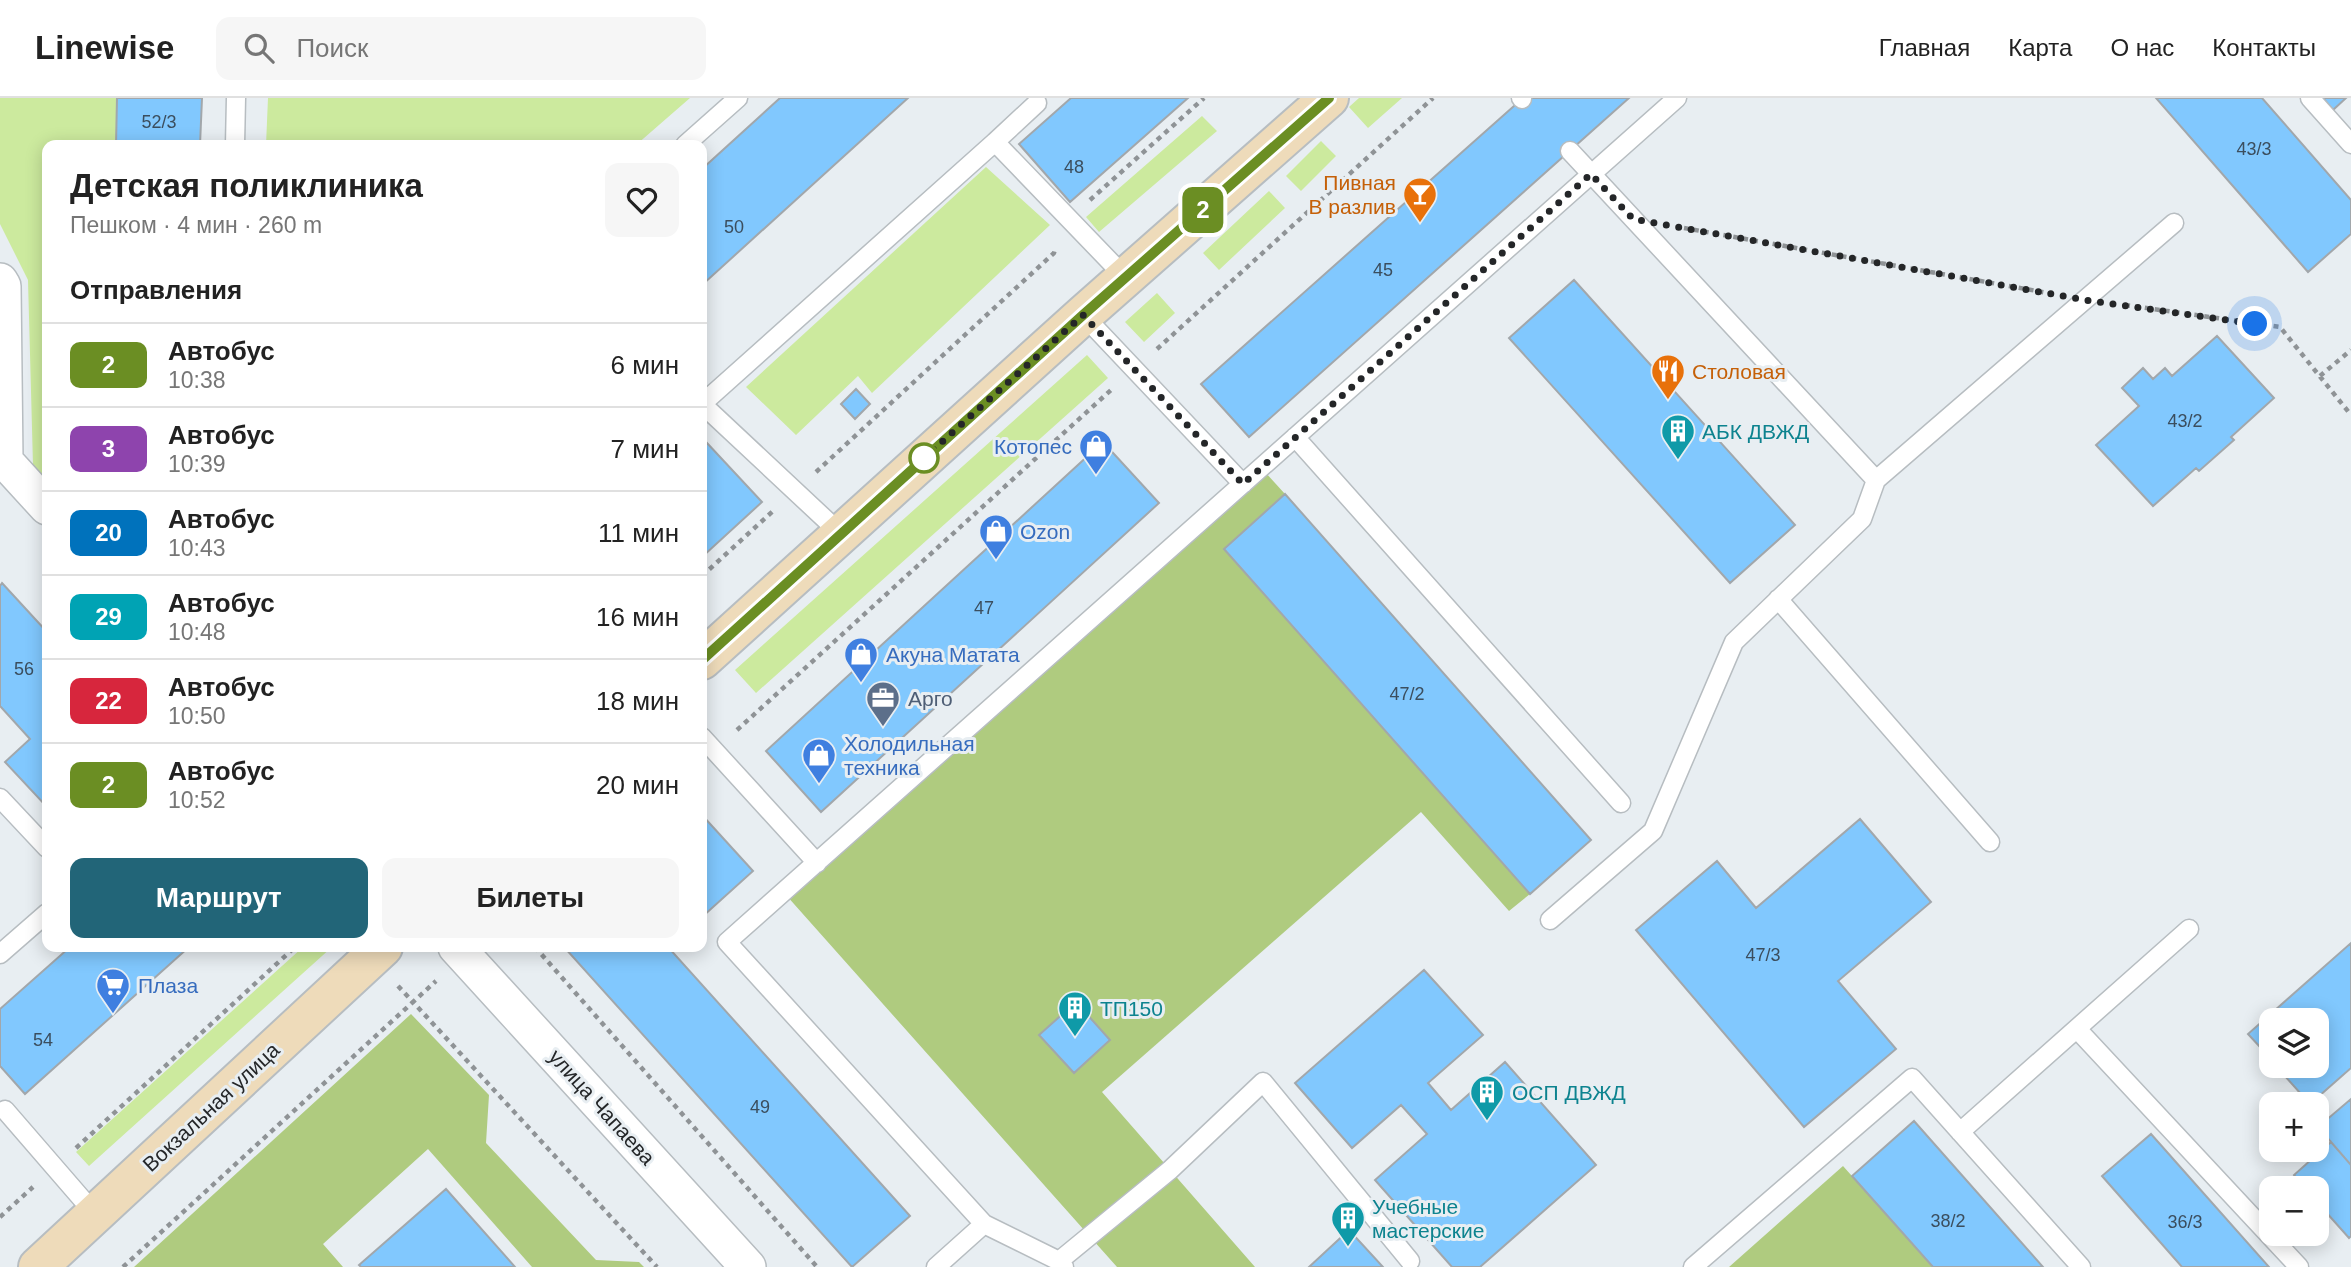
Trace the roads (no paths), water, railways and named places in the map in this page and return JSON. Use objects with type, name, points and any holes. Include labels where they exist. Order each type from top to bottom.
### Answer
[{"type":"main road","points":[[707,655],[1321,100]]},
{"type":"main road","name":"Вокзальная улица","points":[[38,1267],[378,952]]},
{"type":"street","points":[[0,281],[3,286],[3,458],[42,502]]},
{"type":"street","name":"улица Чапаева","points":[[461,952],[748,1267]]},
{"type":"lane","points":[[235,140],[236,98]]},
{"type":"lane","points":[[691,140],[738,98]]},
{"type":"lane","points":[[1410,1261],[1264,1082],[1170,1170],[1062,1264],[984,1224],[727,942],[1677,98]]},
{"type":"lane","points":[[2310,98],[2351,144]]},
{"type":"lane","points":[[707,400],[995,142],[1038,100]]},
{"type":"lane","points":[[995,142],[1126,278]]},
{"type":"lane","points":[[1570,151],[1876,481]]},
{"type":"lane","points":[[1550,920],[1653,831],[1734,642],[1862,519],[1876,481],[2174,223]]},
{"type":"lane","points":[[1083,315],[1243,484]]},
{"type":"lane","points":[[707,409],[841,534]]},
{"type":"lane","points":[[1295,437],[1621,803]]},
{"type":"lane","points":[[1778,599],[1990,842]]},
{"type":"lane","points":[[708,744],[817,863]]},
{"type":"lane","points":[[0,798],[42,843]]},
{"type":"lane","points":[[0,954],[42,917]]},
{"type":"lane","points":[[1960,1132],[2189,929]]},
{"type":"lane","points":[[2077,1029],[2299,1267]]},
{"type":"lane","points":[[1693,1267],[1912,1078],[2081,1267]]},
{"type":"lane","points":[[5,1110],[96,1214]]},
{"type":"lane","points":[[936,1267],[984,1224]]},
{"type":"place","name":"Пивная В разлив","points":[[1420,224]]},
{"type":"place","name":"Столовая","points":[[1668,401]]},
{"type":"place","name":"АБК ДВЖД","points":[[1678,461]]},
{"type":"place","name":"Котопес","points":[[1096,476]]},
{"type":"place","name":"Ozon","points":[[996,561]]},
{"type":"place","name":"Акуна Матата","points":[[861,684]]},
{"type":"place","name":"Арго","points":[[883,728]]},
{"type":"place","name":"Холодильная техника","points":[[819,785]]},
{"type":"place","name":"Плаза","points":[[113,1015]]},
{"type":"place","name":"ТП150","points":[[1075,1038]]},
{"type":"place","name":"ОСП ДВЖД","points":[[1487,1122]]},
{"type":"place","name":"Учебные мастерские","points":[[1348,1248]]}]
